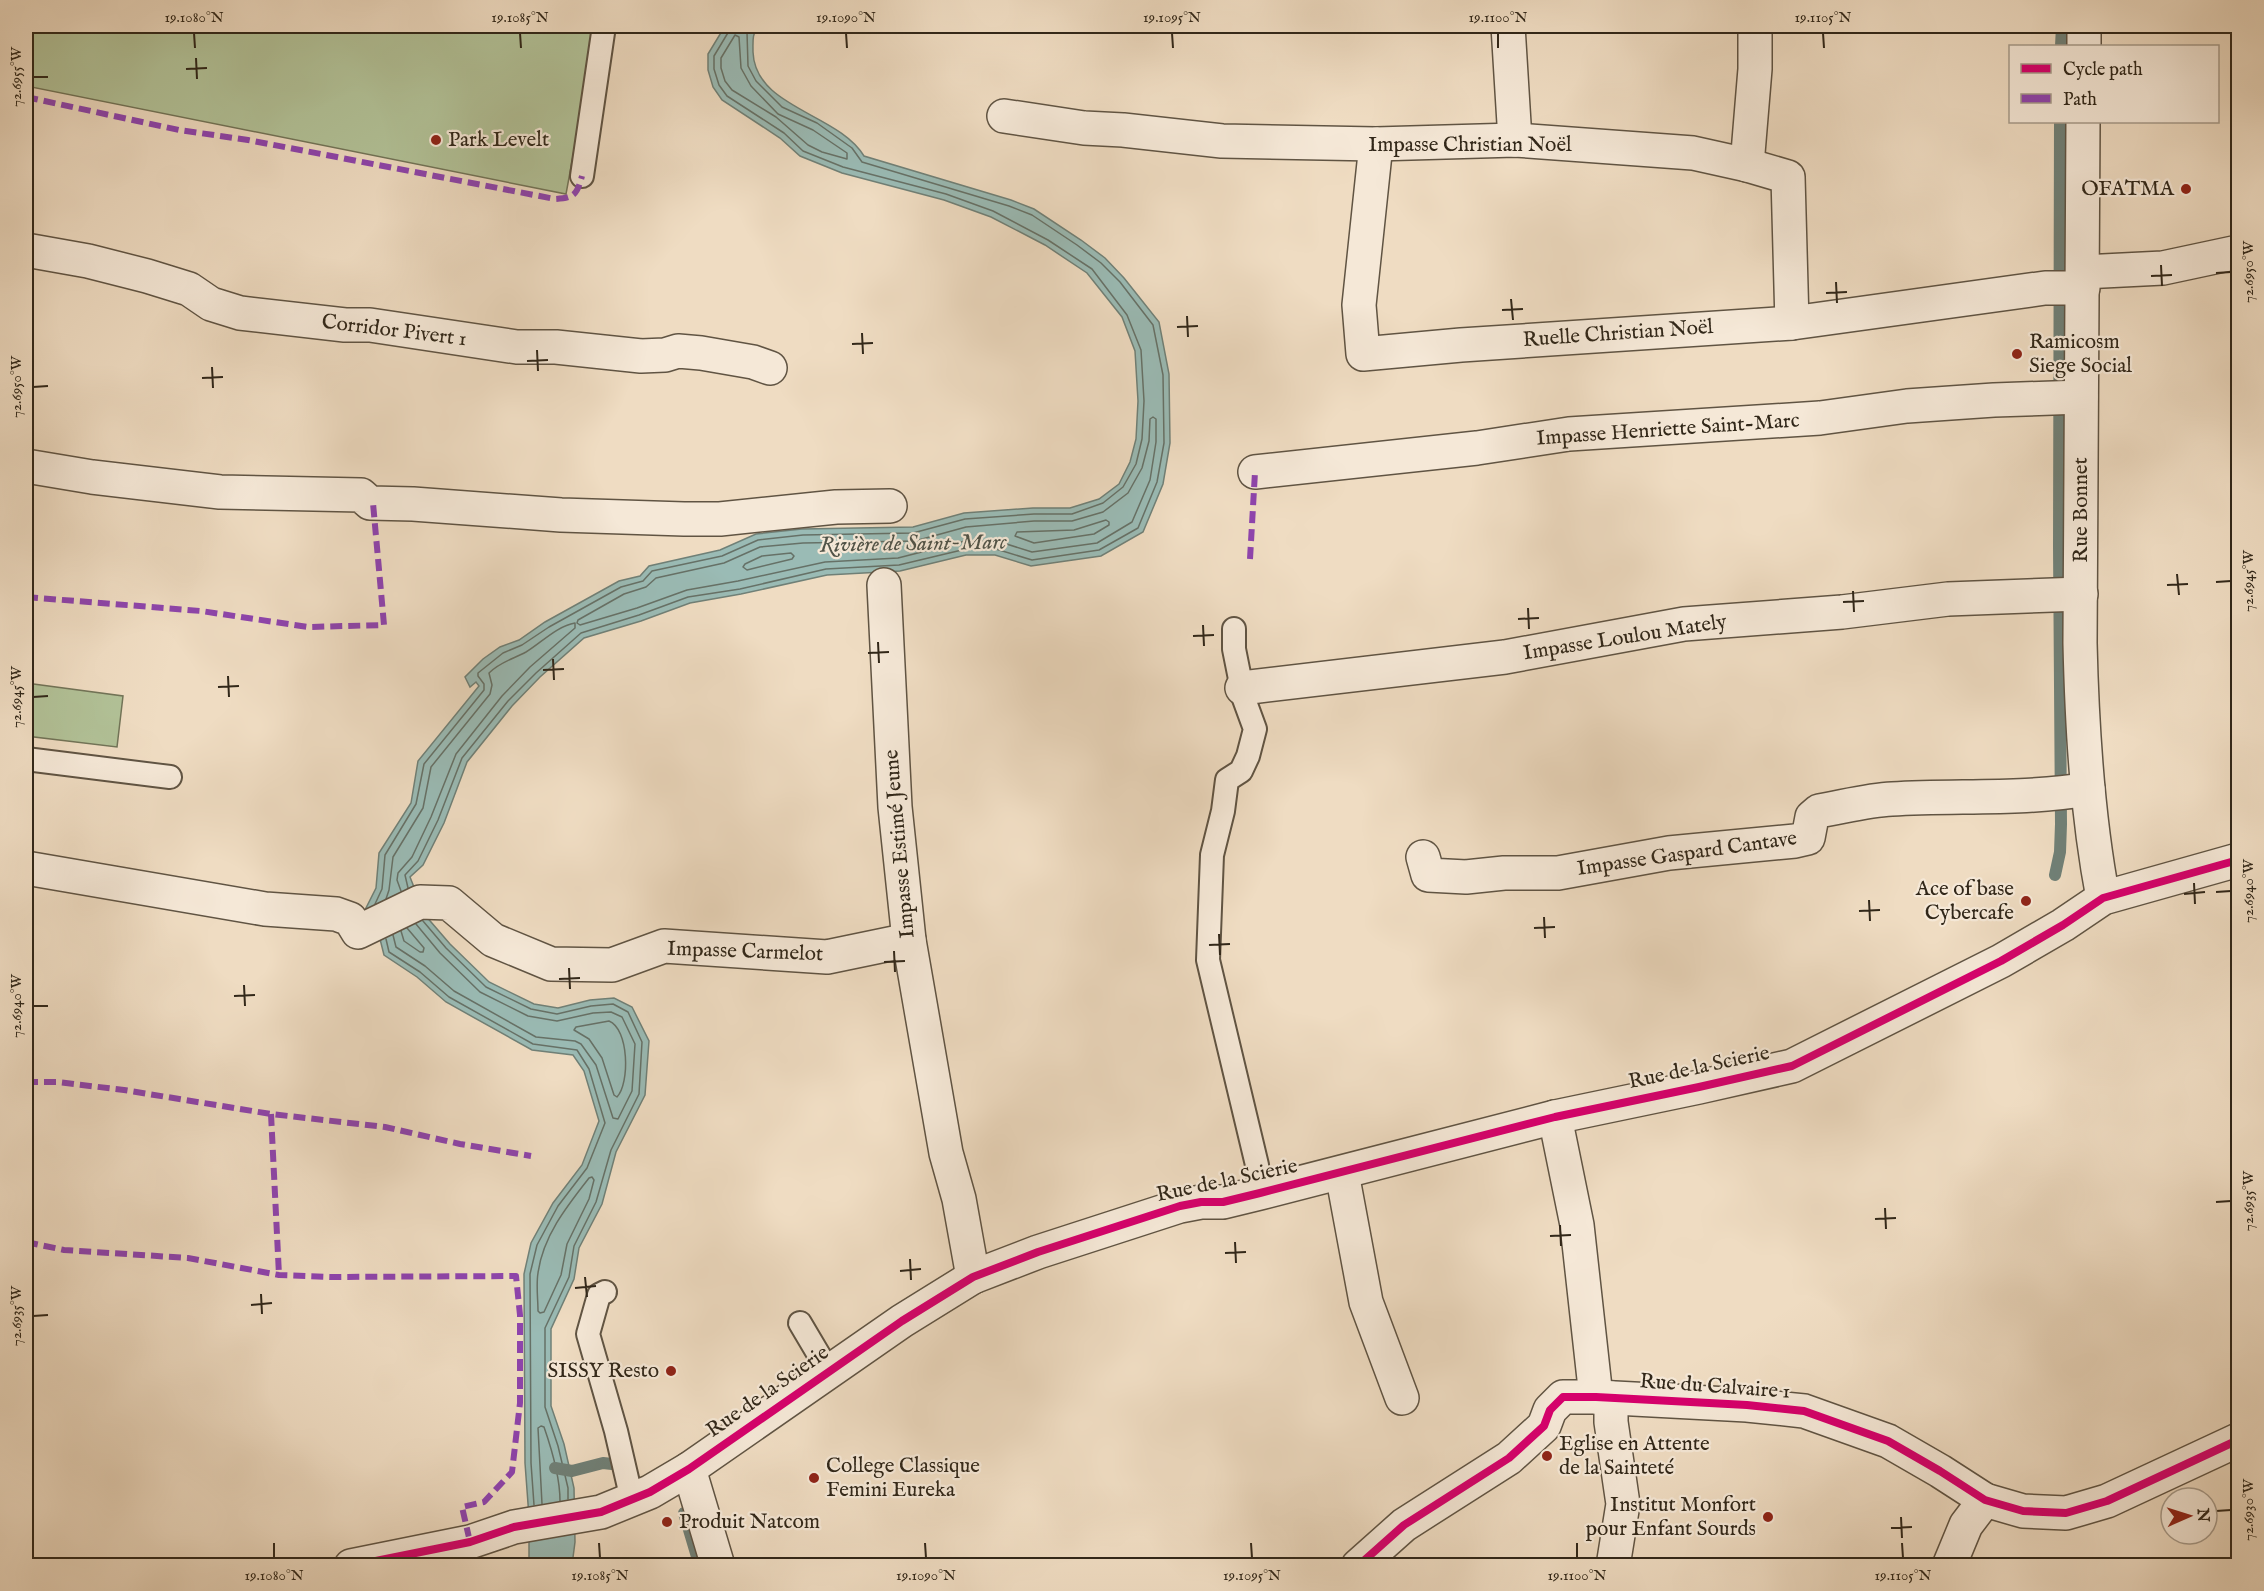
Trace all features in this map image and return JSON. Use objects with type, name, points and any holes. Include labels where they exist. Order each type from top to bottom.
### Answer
[{"type":"street","points":[[1508,26],[1515,140]]},
{"type":"street","points":[[1748,165],[1755,69],[1755,26]]},
{"type":"street","points":[[2084,26],[2084,45]]},
{"type":"street","name":"Impasse Christian Noël","points":[[1004,116],[1084,128],[1222,141],[1376,144],[1515,140],[1694,153],[1748,165],[1788,177],[1792,323]]},
{"type":"street","name":"Rue Bonnet","points":[[2083,123],[2070,284],[2065,397],[2066,594],[2082,696],[2068,792],[2092,843],[2103,898]]},
{"type":"street","name":"Ruelle Christian Noël","points":[[1376,144],[1359,305],[1363,354],[1473,344],[1792,323],[2070,284],[2238,252]]},
{"type":"street","name":"Corridor Pivert 1","points":[[26,249],[147,276],[189,289],[211,304],[240,313],[345,325],[392,327],[517,347],[556,346],[641,356],[665,355],[678,351],[701,352],[770,368]]},
{"type":"street","name":"Impasse Henriette Saint-Marc","points":[[1255,472],[1477,448],[1569,434],[1820,418],[1907,406],[2065,397]]},
{"type":"street","points":[[26,466],[92,477],[220,492],[361,495],[370,503],[561,515],[720,519],[836,507],[890,506]]},
{"type":"street","name":"Impasse Estimé Jeune","points":[[884,585],[895,807],[909,940],[946,1153],[959,1199],[973,1277]]},
{"type":"street","name":"Impasse Loulou Mately","points":[[1242,688],[1505,657],[1684,624],[1842,612],[1948,599],[2066,594]]},
{"type":"street","name":"Impasse Gaspard Cantave","points":[[1423,857],[1428,875],[1466,877],[1558,873],[1669,853],[1795,841],[1808,838],[1812,817],[1819,810],[1880,800],[2068,792]]},
{"type":"street","name":"Rue de la Scierie","points":[[351,1566],[470,1542],[514,1527],[601,1512],[650,1492],[689,1469],[902,1321],[973,1277],[1038,1252],[1180,1206],[1201,1202],[1223,1202],[1555,1117],[1699,1088],[1792,1066],[2001,961],[2063,925],[2103,898],[2238,860]]},
{"type":"street","name":"Impasse Carmelot","points":[[26,868],[265,909],[336,914],[350,919],[358,932],[420,902],[449,903],[493,940],[551,964],[612,965],[664,946],[827,957],[909,940]]},
{"type":"street","points":[[1555,1117],[1577,1225],[1603,1397],[1611,1422],[1623,1504],[1613,1566]]},
{"type":"street","points":[[1342,1173],[1366,1302],[1402,1398]]},
{"type":"street","name":"Rue du Calvaire 1","points":[[1358,1566],[1404,1525],[1509,1458],[1544,1426],[1550,1410],[1563,1397],[1747,1405],[1804,1411],[1888,1441],[1985,1500],[2023,1511],[2066,1513],[2108,1502],[2238,1440]]},
{"type":"street","points":[[689,1469],[718,1566]]},
{"type":"street","points":[[1949,1566],[1966,1525],[1985,1500]]},
{"type":"lane","points":[[582,176],[604,26]]},
{"type":"lane","points":[[1234,629],[1234,649],[1244,699],[1255,729],[1248,756],[1241,771],[1227,780],[1223,811],[1212,855],[1208,960],[1257,1165],[1260,1193]]},
{"type":"lane","points":[[26,759],[170,777]]},
{"type":"lane","points":[[605,1292],[599,1295],[588,1334],[616,1431],[632,1500]]},
{"type":"lane","points":[[800,1323],[829,1371]]},
{"type":"green space","name":"Park Levelt","points":[[26,26],[597,26],[566,194],[26,86]]},
{"type":"green space","points":[[26,683],[123,696],[117,747],[26,736]]},
{"type":"water","name":"Rivière de Saint-Marc","points":[[725,26],[758,26],[754,35],[753,52],[757,71],[768,86],[782,98],[836,129],[852,141],[864,156],[1034,209],[1105,258],[1159,322],[1169,374],[1170,443],[1163,484],[1143,532],[1101,556],[1031,566],[995,555],[966,555],[900,571],[827,575],[690,603],[584,638],[540,677],[512,706],[467,762],[444,823],[423,865],[410,877],[425,915],[450,944],[489,982],[534,1004],[558,1008],[590,1000],[614,998],[632,1007],[649,1041],[645,1095],[616,1152],[602,1204],[579,1248],[574,1279],[551,1329],[551,1406],[564,1444],[574,1488],[575,1542],[572,1565],[529,1565],[529,1517],[525,1463],[524,1274],[531,1243],[553,1203],[582,1165],[599,1121],[584,1071],[573,1055],[532,1050],[446,1002],[417,977],[384,955],[379,935],[363,914],[376,888],[379,853],[411,803],[418,761],[479,686],[476,682],[470,687],[465,677],[483,659],[500,647],[519,640],[545,622],[619,581],[640,576],[649,566],[720,550],[756,534],[802,529],[913,527],[964,513],[1070,508],[1099,499],[1119,484],[1130,462],[1136,439],[1138,401],[1135,351],[1122,317],[1087,273],[1045,245],[991,217],[944,200],[842,173],[800,156],[780,138],[722,100],[713,87],[708,70],[708,54]]},
{"type":"waterway","points":[[2061,45],[2062,26]]},
{"type":"waterway","points":[[2055,875],[2060,852],[2061,824],[2060,123]]},
{"type":"waterway","points":[[555,1468],[572,1471],[603,1463],[612,1464]]},
{"type":"waterway","points":[[684,1513],[698,1560]]},
{"type":"marked path","points":[[26,97],[179,130],[248,140],[555,199],[567,198],[574,194],[582,176]]},
{"type":"marked path","points":[[1250,559],[1255,472]]},
{"type":"marked path","points":[[26,597],[201,611],[308,627],[384,625],[373,503]]},
{"type":"marked path","points":[[26,1082],[57,1082],[124,1090],[271,1114],[385,1127],[460,1144],[531,1156]]},
{"type":"marked path","points":[[271,1114],[279,1275]]},
{"type":"marked path","points":[[26,1242],[64,1250],[188,1258],[279,1275],[516,1276],[520,1315],[520,1403],[512,1472],[484,1502],[462,1507],[470,1542]]},
{"type":"cycle path","points":[[351,1566],[470,1542],[514,1527],[601,1512],[650,1492],[689,1469],[902,1321],[973,1277],[1038,1252],[1180,1206],[1201,1202],[1223,1202],[1555,1117],[1792,1066],[2001,961],[2063,925],[2103,898],[2238,860]]},
{"type":"cycle path","points":[[1358,1566],[1404,1525],[1509,1458],[1544,1426],[1550,1410],[1563,1397],[1747,1405],[1804,1411],[1888,1441],[1985,1500],[2023,1511],[2066,1513],[2107,1501],[2238,1440]]},
{"type":"place","name":"Park Levelt","points":[[436,140]]},
{"type":"place","name":"OFATMA","points":[[2186,189]]},
{"type":"place","name":"Ramicosm Siege Social","points":[[2017,354]]},
{"type":"place","name":"Ace of base Cybercafe","points":[[2026,901]]},
{"type":"place","name":"SISSY Resto","points":[[671,1371]]},
{"type":"place","name":"Eglise en Attente de la Sainteté","points":[[1547,1456]]},
{"type":"place","name":"College Classique Femini Eureka","points":[[814,1478]]},
{"type":"place","name":"Institut Monfort pour Enfant Sourds","points":[[1768,1517]]},
{"type":"place","name":"Produit Natcom","points":[[667,1522]]}]
